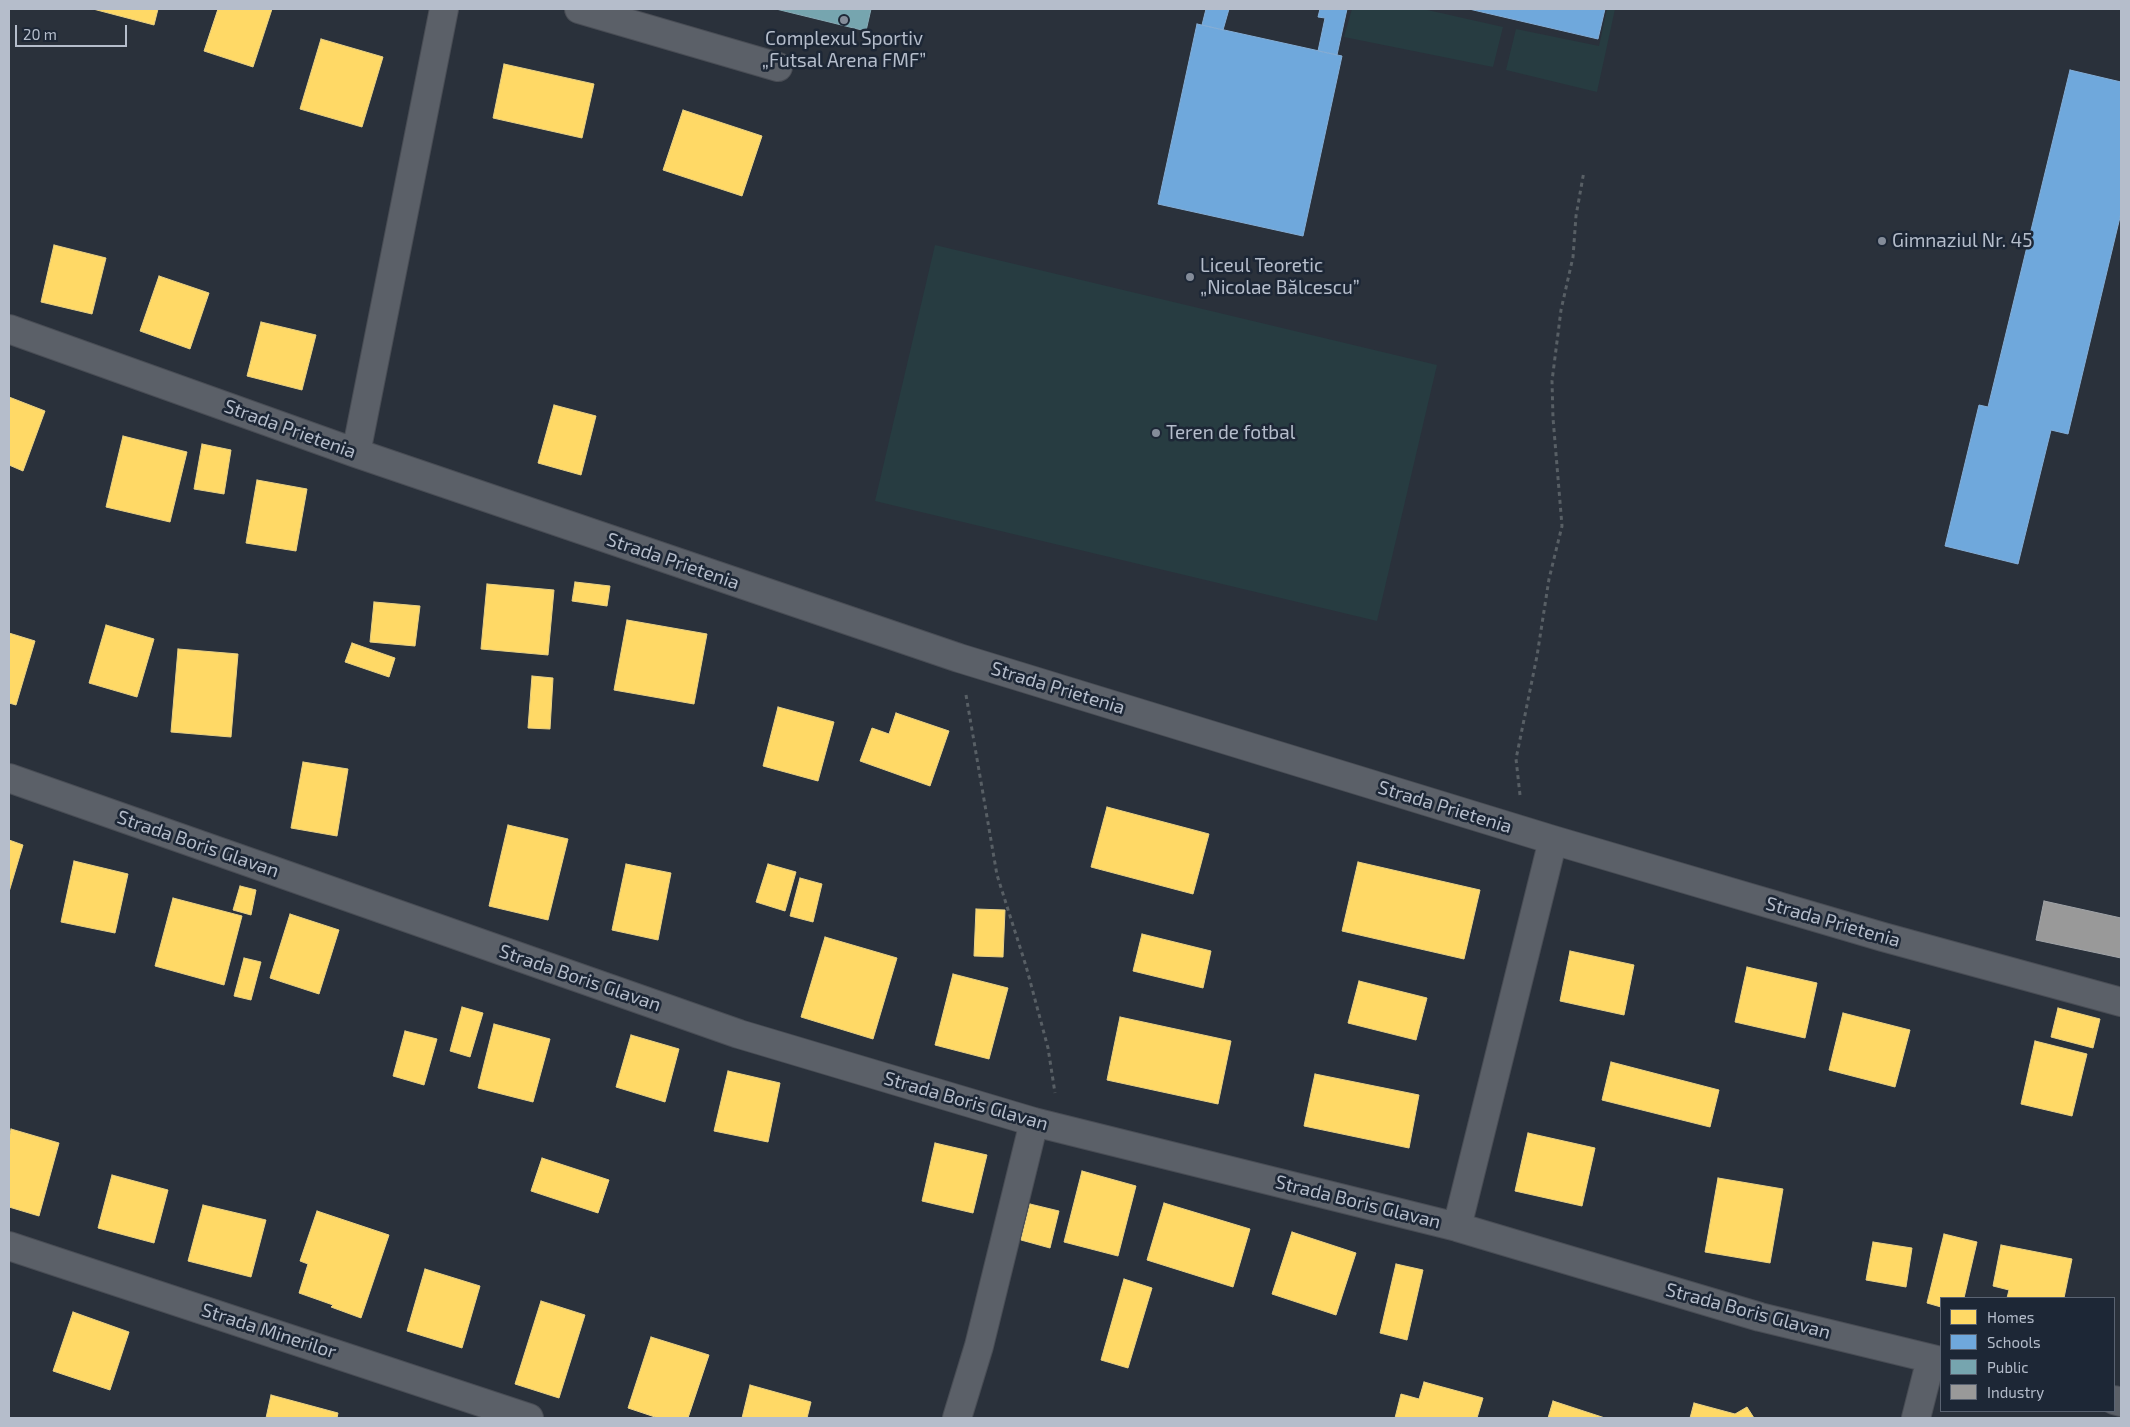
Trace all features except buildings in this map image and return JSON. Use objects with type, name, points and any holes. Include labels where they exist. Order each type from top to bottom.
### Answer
[{"type":"street","points":[[356,453],[444,9]]},
{"type":"street","points":[[579,9],[778,67]]},
{"type":"street","name":"Strada Prietenia","points":[[9,329],[356,453],[960,658],[1553,840],[1883,938],[2121,1002]]},
{"type":"street","name":"Strada Boris Glavan","points":[[9,778],[740,1034],[1034,1122],[1061,1127],[1457,1227],[1760,1317],[1936,1360]]},
{"type":"street","points":[[1457,1227],[1553,840]]},
{"type":"street","points":[[957,1418],[979,1346],[1034,1122]]},
{"type":"street","name":"Strada Minerilor","points":[[9,1246],[529,1418]]},
{"type":"street","points":[[1916,1418],[1936,1360]]},
{"type":"path","points":[[1520,797],[1516,759],[1537,656],[1549,579],[1562,526],[1553,418],[1552,381],[1561,310],[1573,257],[1576,216],[1584,171]]},
{"type":"path","points":[[960,658],[997,875],[1026,966],[1045,1039],[1061,1127]]},
{"type":"green space","points":[[1352,9],[1423,9],[1503,27],[1493,67],[1344,37]]},
{"type":"green space","points":[[1607,9],[1615,9],[1597,92],[1506,70],[1516,29],[1599,46]]},
{"type":"green space","name":"Teren de fotbal","points":[[935,245],[1437,365],[1377,621],[875,501]]},
{"type":"place","name":"Complexul Sportiv „Futsal Arena FMF”","points":[[844,20]]},
{"type":"place","name":"Gimnaziul Nr. 45","points":[[1882,241]]},
{"type":"place","name":"Liceul Teoretic „Nicolae Bălcescu”","points":[[1190,277]]},
{"type":"place","name":"Teren de fotbal","points":[[1156,433]]}]
